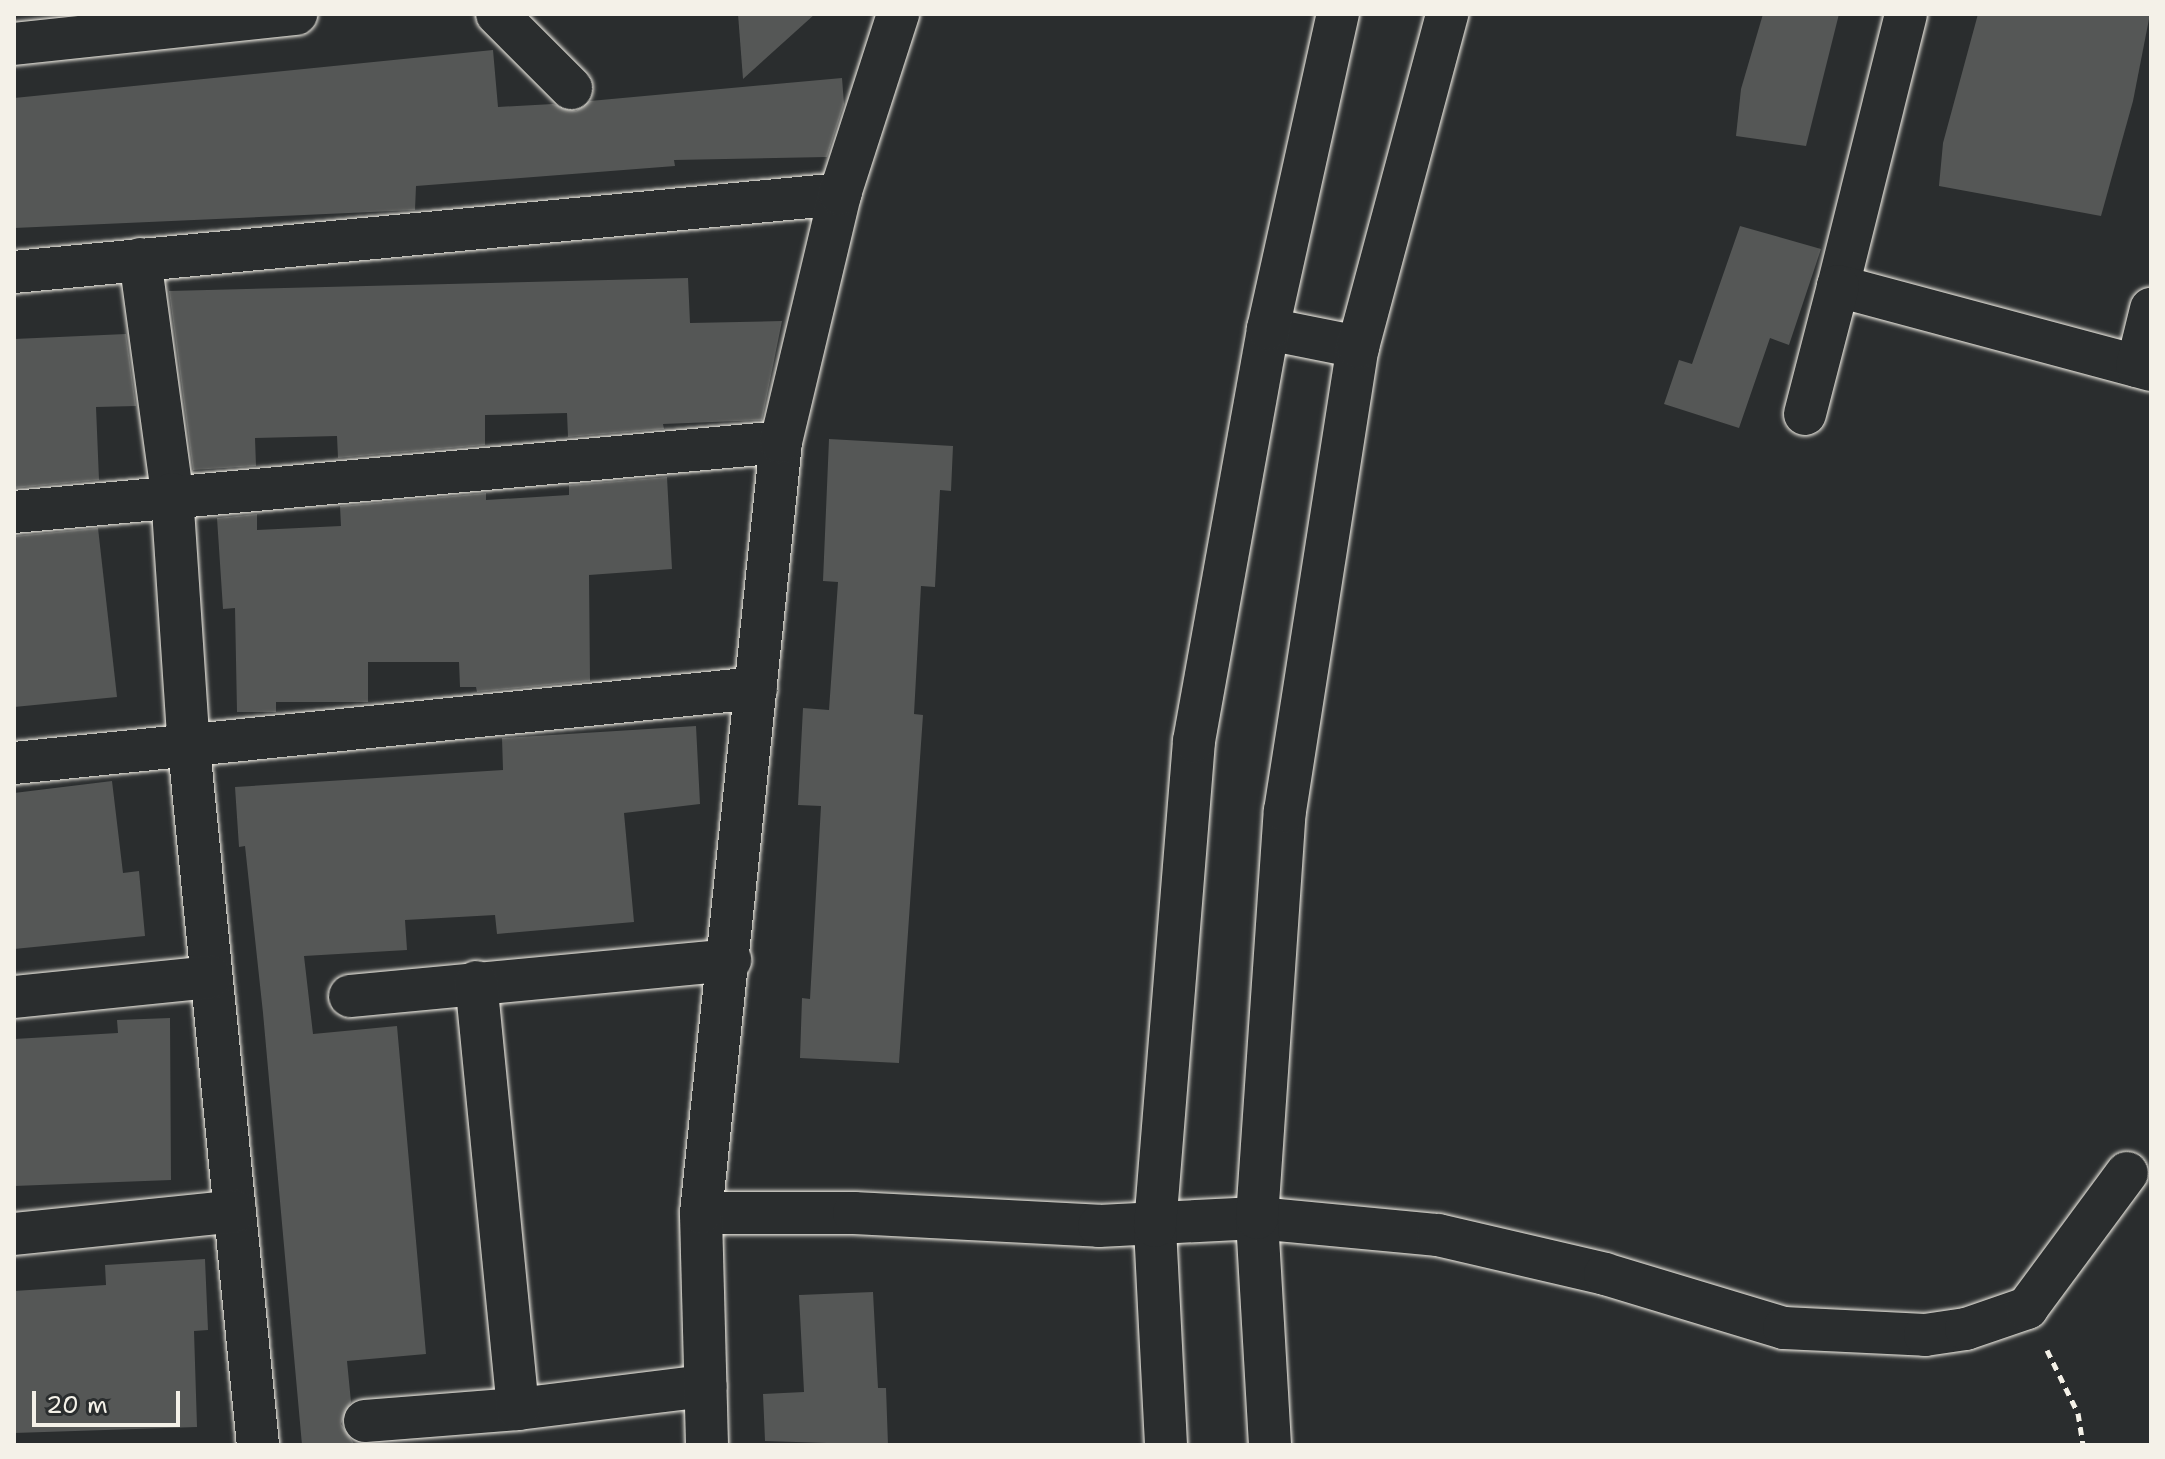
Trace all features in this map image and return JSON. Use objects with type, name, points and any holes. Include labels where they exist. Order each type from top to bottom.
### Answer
[{"type":"street","points":[[14,44],[296,14]]},
{"type":"street","points":[[497,14],[571,88]]},
{"type":"street","points":[[707,1445],[701,1213],[730,960],[781,442],[840,194],[898,14]]},
{"type":"street","points":[[1166,1445],[1155,1226],[1194,741],[1268,329],[1338,14]]},
{"type":"street","points":[[1270,1445],[1257,1218],[1285,811],[1358,347],[1447,14]]},
{"type":"street","points":[[1805,414],[1906,14]]},
{"type":"street","points":[[14,272],[840,194]]},
{"type":"street","points":[[140,259],[172,494],[189,748],[258,1445]]},
{"type":"street","points":[[1838,286],[2144,368],[2151,309]]},
{"type":"street","points":[[1268,329],[1358,347]]},
{"type":"street","points":[[14,512],[172,494],[781,442]]},
{"type":"street","points":[[14,763],[189,748],[756,688]]},
{"type":"street","points":[[350,996],[730,960]]},
{"type":"street","points":[[14,997],[211,977]]},
{"type":"street","points":[[476,982],[518,1409]]},
{"type":"street","points":[[701,1213],[854,1213],[1155,1226],[1257,1218],[1438,1235],[1605,1274],[1784,1328],[1925,1335],[1966,1329],[2027,1308],[2127,1173]]},
{"type":"street","points":[[14,1234],[235,1211]]},
{"type":"street","points":[[365,1421],[518,1409],[706,1386]]},
{"type":"path","points":[[2027,1308],[2078,1413],[2083,1445]]},
{"type":"building","points":[[738,14],[815,14],[743,79]]},
{"type":"building","points":[[1763,14],[1839,14],[1806,146],[1736,136],[1741,89]]},
{"type":"building","points":[[1978,14],[2150,14],[2133,101],[2101,216],[1939,186],[1943,143]]},
{"type":"building","points":[[493,50],[498,107],[553,104],[576,111],[590,101],[842,78],[844,104],[827,157],[674,160],[675,166],[416,186],[415,210],[14,228],[14,98]]},
{"type":"building","points":[[1740,226],[1821,249],[1789,345],[1770,338],[1739,428],[1664,404],[1679,360],[1692,364]]},
{"type":"building","points":[[688,278],[690,323],[782,321],[762,420],[663,424],[664,429],[568,437],[567,413],[485,415],[485,445],[338,458],[337,436],[255,438],[256,466],[193,470],[169,291]]},
{"type":"building","points":[[126,334],[136,406],[96,407],[99,480],[14,488],[14,339]]},
{"type":"building","points":[[829,439],[953,446],[951,491],[940,490],[935,587],[921,586],[914,714],[923,715],[899,1063],[800,1058],[802,998],[810,999],[821,806],[798,805],[803,708],[829,710],[838,582],[823,581]]},
{"type":"building","points":[[667,477],[672,569],[589,575],[590,681],[477,692],[476,687],[460,687],[459,662],[368,662],[368,702],[276,702],[276,712],[237,712],[235,608],[223,609],[217,518],[257,514],[257,530],[341,526],[340,506],[486,493],[486,500],[569,495],[569,485]]},
{"type":"building","points":[[98,528],[117,697],[14,707],[14,536]]},
{"type":"building","points":[[696,726],[700,804],[624,813],[634,922],[497,934],[495,915],[405,920],[407,950],[304,956],[313,1034],[397,1026],[426,1354],[347,1361],[351,1402],[341,1424],[355,1445],[302,1445],[263,1013],[245,846],[239,847],[235,787],[503,770],[502,738]]},
{"type":"building","points":[[112,781],[123,873],[139,871],[145,936],[14,949],[14,793]]},
{"type":"building","points":[[170,1018],[171,1180],[14,1186],[14,1039],[118,1033],[117,1020]]},
{"type":"building","points":[[205,1259],[208,1330],[194,1331],[197,1427],[14,1433],[14,1291],[106,1285],[105,1265]]},
{"type":"building","points":[[873,1292],[878,1388],[886,1388],[888,1445],[765,1441],[763,1394],[804,1392],[799,1295]]}]
